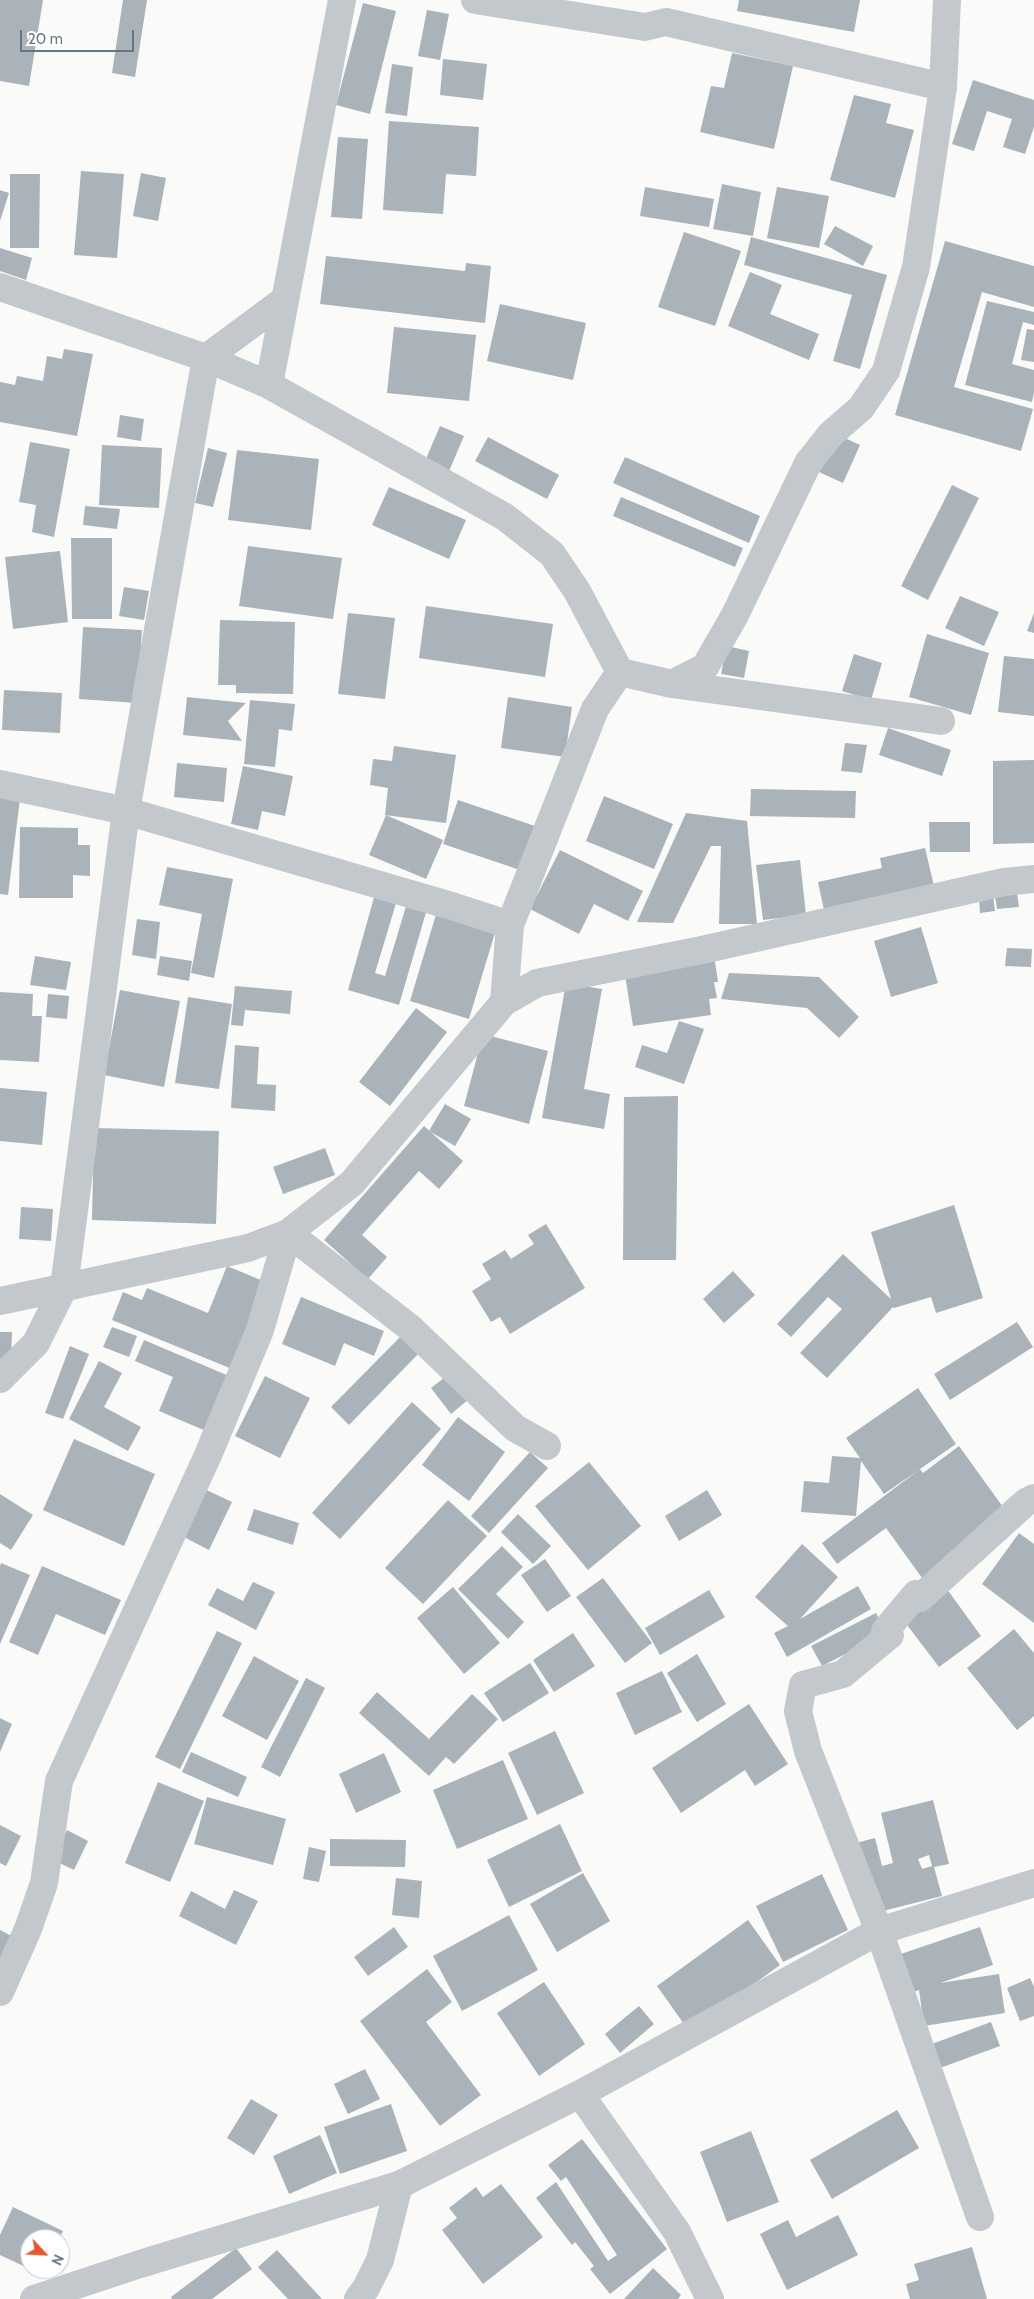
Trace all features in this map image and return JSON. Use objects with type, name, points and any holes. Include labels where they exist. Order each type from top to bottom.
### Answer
[{"type":"street","points":[[268,385],[342,0]]},
{"type":"street","points":[[476,0],[645,27],[666,22],[942,87]]},
{"type":"street","points":[[672,684],[704,668],[735,615],[808,463],[831,434],[861,408],[886,371],[916,267],[942,87],[947,0]]},
{"type":"street","points":[[0,286],[206,358],[268,385],[505,517],[552,554],[577,591],[620,672],[672,684],[940,721]]},
{"type":"street","points":[[0,1378],[36,1343],[64,1287],[126,811],[206,358],[283,301]]},
{"type":"street","points":[[504,1002],[510,926],[595,709],[620,672]]},
{"type":"street","points":[[0,784],[126,811],[437,901],[510,926]]},
{"type":"street","points":[[0,1301],[248,1248],[288,1233],[352,1183],[504,1002],[537,983],[702,950],[1004,882],[1034,879]]},
{"type":"street","points":[[288,1233],[409,1327],[515,1428],[547,1446]]},
{"type":"street","points":[[0,1992],[28,1929],[44,1883],[59,1781],[208,1455],[260,1330],[288,1233]]},
{"type":"street","points":[[980,2217],[879,1931],[808,1752],[798,1711],[803,1685],[842,1674],[890,1635],[886,1631],[916,1594],[920,1598],[1026,1502],[1034,1498]]},
{"type":"street","points":[[34,2299],[140,2264],[399,2185],[580,2094],[879,1931],[1034,1883]]},
{"type":"street","points":[[580,2094],[676,2232],[710,2299]]},
{"type":"street","points":[[358,2299],[366,2288],[380,2260],[399,2185]]},
{"type":"building","points":[[0,0],[43,0],[29,86],[0,81]]},
{"type":"building","points":[[123,0],[147,0],[135,77],[112,73]]},
{"type":"building","points":[[739,0],[860,0],[854,32],[737,11]]},
{"type":"building","points":[[363,3],[396,11],[370,114],[336,105]]},
{"type":"building","points":[[427,10],[449,14],[440,60],[418,56]]},
{"type":"building","points":[[732,53],[793,66],[774,149],[700,132],[711,86],[724,88]]},
{"type":"building","points":[[443,59],[487,64],[483,100],[440,95]]},
{"type":"building","points":[[392,64],[413,67],[407,116],[385,113]]},
{"type":"building","points":[[973,80],[1034,100],[1034,127],[1025,154],[1003,147],[1012,119],[987,111],[974,151],[952,144]]},
{"type":"building","points":[[854,95],[891,104],[886,123],[914,130],[895,198],[830,180]]},
{"type":"building","points":[[389,121],[479,127],[476,176],[446,174],[443,214],[383,210]]},
{"type":"building","points":[[338,137],[368,139],[362,219],[331,217]]},
{"type":"building","points":[[81,171],[124,174],[117,258],[74,255]]},
{"type":"building","points":[[141,173],[166,178],[158,221],[133,216]]},
{"type":"building","points":[[10,174],[40,174],[39,248],[10,248]]},
{"type":"building","points":[[722,184],[761,192],[753,236],[713,229]]},
{"type":"building","points":[[645,187],[714,199],[709,227],[640,216]]},
{"type":"building","points":[[777,187],[829,196],[819,248],[767,238]]},
{"type":"building","points":[[0,190],[9,193],[0,221]]},
{"type":"building","points":[[835,226],[873,246],[863,266],[824,244]]},
{"type":"building","points":[[684,232],[741,251],[715,326],[658,307]]},
{"type":"building","points":[[751,237],[887,275],[860,369],[833,361],[852,295],[744,265]]},
{"type":"building","points":[[945,241],[1034,266],[1034,307],[982,292],[954,387],[1033,409],[1021,451],[895,415]]},
{"type":"building","points":[[0,248],[32,258],[26,280],[0,271]]},
{"type":"building","points":[[326,256],[465,271],[466,263],[491,266],[485,323],[320,304]]},
{"type":"building","points":[[750,272],[782,285],[770,314],[819,334],[809,360],[728,326]]},
{"type":"building","points":[[987,301],[1034,312],[1034,325],[1023,322],[1012,364],[1034,370],[1032,402],[965,385]]},
{"type":"building","points":[[500,304],[586,323],[573,380],[487,361]]},
{"type":"building","points":[[394,327],[476,335],[469,401],[387,393]]},
{"type":"building","points":[[1027,329],[1034,330],[1034,362],[1021,360]]},
{"type":"building","points":[[64,349],[93,354],[77,436],[0,422],[0,382],[15,385],[17,376],[43,381],[47,356],[62,359]]},
{"type":"building","points":[[120,415],[144,419],[141,441],[117,437]]},
{"type":"building","points":[[440,426],[464,436],[446,478],[422,468]]},
{"type":"building","points":[[836,434],[860,445],[843,483],[819,472]]},
{"type":"building","points":[[488,437],[559,475],[547,499],[475,461]]},
{"type":"building","points":[[30,442],[70,449],[54,537],[32,532],[36,505],[19,502]]},
{"type":"building","points":[[102,445],[162,448],[159,508],[99,505]]},
{"type":"building","points":[[208,448],[227,453],[213,507],[195,503]]},
{"type":"building","points":[[237,450],[319,459],[311,530],[228,520]]},
{"type":"building","points":[[625,457],[760,516],[749,543],[613,483]]},
{"type":"building","points":[[952,485],[979,498],[928,600],[901,586]]},
{"type":"building","points":[[389,487],[466,520],[449,559],[372,525]]},
{"type":"building","points":[[621,497],[743,548],[735,567],[613,516]]},
{"type":"building","points":[[85,506],[120,509],[117,529],[83,525]]},
{"type":"building","points":[[71,538],[112,538],[112,619],[72,619]]},
{"type":"building","points":[[248,546],[342,558],[333,619],[239,606]]},
{"type":"building","points":[[60,551],[68,622],[13,629],[5,557]]},
{"type":"building","points":[[124,587],[149,591],[144,620],[119,616]]},
{"type":"building","points":[[960,596],[999,612],[984,646],[945,628]]},
{"type":"building","points":[[426,606],[553,624],[545,677],[419,658]]},
{"type":"building","points":[[348,613],[395,618],[385,699],[338,694]]},
{"type":"building","points":[[1034,613],[1034,633],[1027,631]]},
{"type":"building","points":[[220,620],[295,622],[293,694],[236,693],[236,685],[218,685]]},
{"type":"building","points":[[83,627],[142,630],[137,703],[79,699]]},
{"type":"building","points":[[927,634],[989,653],[971,715],[909,697]]},
{"type":"building","points":[[727,646],[749,651],[744,678],[721,674]]},
{"type":"building","points":[[854,654],[882,663],[871,700],[842,691]]},
{"type":"building","points":[[1004,656],[1034,659],[1034,716],[998,712]]},
{"type":"building","points":[[4,690],[62,693],[60,733],[2,730]]},
{"type":"building","points":[[187,697],[246,703],[228,721],[242,741],[183,735]]},
{"type":"building","points":[[508,697],[572,707],[565,757],[501,748]]},
{"type":"building","points":[[250,700],[295,704],[292,731],[279,729],[275,767],[244,764]]},
{"type":"building","points":[[888,728],[951,750],[942,776],[879,755]]},
{"type":"building","points":[[845,743],[867,745],[862,773],[841,771]]},
{"type":"building","points":[[394,746],[456,755],[446,823],[385,815],[388,788],[370,785],[373,759],[392,761]]},
{"type":"building","points":[[1034,760],[1034,843],[993,844],[993,761]]},
{"type":"building","points":[[177,763],[227,768],[224,802],[174,797]]},
{"type":"building","points":[[243,766],[293,776],[285,816],[262,811],[258,830],[231,824]]},
{"type":"building","points":[[751,789],[856,791],[855,818],[750,816]]},
{"type":"building","points":[[0,796],[20,799],[8,895],[0,894]]},
{"type":"building","points":[[604,796],[673,824],[654,869],[586,841]]},
{"type":"building","points":[[458,800],[538,827],[523,871],[443,844]]},
{"type":"building","points":[[686,813],[747,821],[757,924],[719,924],[721,846],[711,846],[673,923],[637,922]]},
{"type":"building","points":[[386,815],[443,840],[426,879],[369,855]]},
{"type":"building","points":[[929,822],[970,822],[970,852],[930,852]]},
{"type":"building","points":[[20,827],[78,828],[78,845],[90,845],[90,876],[73,875],[73,898],[19,898]]},
{"type":"building","points":[[925,848],[934,886],[824,910],[818,882],[882,868],[880,858]]},
{"type":"building","points":[[560,850],[643,891],[628,921],[594,904],[579,934],[530,909]]},
{"type":"building","points":[[800,860],[806,915],[763,920],[756,865]]},
{"type":"building","points":[[167,867],[233,879],[214,978],[191,973],[202,914],[159,905]]},
{"type":"building","points":[[1016,886],[1019,907],[997,909],[994,889]]},
{"type":"building","points":[[375,894],[397,900],[375,973],[385,976],[407,903],[427,909],[399,1005],[348,990]]},
{"type":"building","points":[[993,895],[995,911],[980,913],[979,896]]},
{"type":"building","points":[[438,908],[497,926],[469,1019],[410,1001]]},
{"type":"building","points":[[137,919],[160,922],[156,959],[132,955]]},
{"type":"building","points":[[921,927],[938,983],[891,997],[874,941]]},
{"type":"building","points":[[1007,948],[1032,949],[1031,967],[1005,966]]},
{"type":"building","points":[[714,955],[718,982],[714,982],[717,998],[709,999],[711,1015],[633,1026],[624,968]]},
{"type":"building","points":[[35,956],[71,962],[66,990],[30,985]]},
{"type":"building","points":[[160,956],[192,961],[189,981],[157,975]]},
{"type":"building","points":[[729,973],[819,977],[859,1017],[839,1038],[807,1008],[721,999]]},
{"type":"building","points":[[566,983],[602,989],[584,1089],[610,1094],[604,1129],[542,1118]]},
{"type":"building","points":[[235,986],[292,991],[290,1014],[245,1010],[243,1026],[231,1025]]},
{"type":"building","points":[[120,990],[180,1001],[164,1087],[104,1075]]},
{"type":"building","points":[[0,992],[33,994],[32,1016],[42,1016],[39,1062],[0,1060]]},
{"type":"building","points":[[48,994],[69,996],[67,1019],[46,1017]]},
{"type":"building","points":[[188,997],[232,1004],[219,1089],[175,1083]]},
{"type":"building","points":[[416,1008],[447,1032],[390,1106],[359,1082]]},
{"type":"building","points":[[679,1021],[704,1029],[684,1084],[635,1067],[642,1045],[667,1053]]},
{"type":"building","points":[[483,1034],[548,1051],[529,1124],[464,1106]]},
{"type":"building","points":[[235,1045],[259,1047],[257,1084],[276,1085],[275,1111],[231,1108]]},
{"type":"building","points":[[0,1088],[47,1092],[42,1145],[0,1141]]},
{"type":"building","points":[[678,1096],[676,1260],[623,1260],[624,1097]]},
{"type":"building","points":[[445,1104],[471,1119],[455,1146],[429,1131]]},
{"type":"building","points":[[424,1126],[463,1161],[439,1189],[419,1171],[362,1235],[387,1257],[368,1279],[324,1240]]},
{"type":"building","points":[[94,1128],[219,1131],[216,1224],[92,1220]]},
{"type":"building","points":[[325,1148],[335,1175],[283,1194],[273,1167]]},
{"type":"building","points":[[954,1205],[983,1298],[936,1313],[931,1297],[893,1307],[827,1378],[800,1353],[842,1309],[828,1297],[791,1337],[777,1324],[843,1254],[891,1299],[871,1232]]},
{"type":"building","points":[[21,1207],[53,1209],[51,1241],[19,1239]]},
{"type":"building","points":[[546,1224],[585,1288],[510,1334],[500,1317],[491,1322],[472,1291],[491,1279],[482,1264],[505,1250],[511,1259],[534,1244],[528,1235]]},
{"type":"building","points":[[227,1266],[268,1283],[232,1369],[112,1320],[123,1292],[142,1300],[147,1288],[208,1313]]},
{"type":"building","points":[[733,1271],[755,1295],[724,1323],[703,1299]]},
{"type":"building","points":[[301,1297],[384,1331],[374,1356],[344,1343],[335,1366],[282,1344]]},
{"type":"building","points":[[1017,1322],[1033,1347],[950,1400],[934,1374]]},
{"type":"building","points":[[112,1327],[137,1336],[129,1357],[103,1347]]},
{"type":"building","points":[[0,1332],[12,1332],[11,1365],[0,1365]]},
{"type":"building","points":[[405,1332],[422,1350],[349,1425],[331,1407]]},
{"type":"building","points":[[144,1340],[229,1376],[206,1431],[159,1411],[173,1377],[135,1361]]},
{"type":"building","points":[[70,1346],[89,1354],[63,1419],[45,1413]]},
{"type":"building","points":[[99,1361],[122,1373],[104,1407],[141,1427],[128,1451],[69,1419]]},
{"type":"building","points":[[449,1374],[469,1399],[451,1414],[431,1388]]},
{"type":"building","points":[[265,1376],[310,1398],[280,1458],[235,1436]]},
{"type":"building","points":[[918,1388],[956,1444],[884,1494],[861,1461],[856,1516],[801,1512],[804,1481],[829,1483],[832,1456],[860,1458],[846,1438]]},
{"type":"building","points":[[412,1402],[441,1429],[340,1539],[312,1513]]},
{"type":"building","points":[[458,1417],[505,1452],[469,1501],[422,1465]]},
{"type":"building","points":[[74,1439],[155,1474],[124,1546],[43,1510]]},
{"type":"building","points":[[959,1446],[1008,1514],[922,1578],[886,1528],[837,1564],[822,1543],[920,1469],[923,1473]]},
{"type":"building","points":[[530,1452],[548,1468],[489,1533],[471,1516]]},
{"type":"building","points":[[589,1462],[641,1526],[588,1570],[535,1506]]},
{"type":"building","points":[[200,1487],[232,1502],[209,1550],[178,1534]]},
{"type":"building","points":[[707,1490],[722,1515],[679,1541],[665,1516]]},
{"type":"building","points":[[0,1494],[33,1515],[11,1550],[0,1543]]},
{"type":"building","points":[[448,1500],[487,1536],[423,1604],[385,1568]]},
{"type":"building","points":[[254,1509],[299,1523],[293,1545],[247,1530]]},
{"type":"building","points":[[518,1514],[551,1546],[533,1564],[501,1532]]},
{"type":"building","points":[[1019,1533],[1034,1544],[1034,1623],[982,1584]]},
{"type":"building","points":[[802,1544],[838,1577],[800,1619],[858,1586],[871,1609],[787,1657],[774,1633],[788,1626],[755,1597]]},
{"type":"building","points":[[502,1546],[523,1567],[496,1594],[524,1622],[508,1639],[458,1589]]},
{"type":"building","points":[[545,1559],[571,1596],[547,1612],[521,1575]]},
{"type":"building","points":[[1,1563],[30,1575],[0,1644],[0,1566]]},
{"type":"building","points":[[42,1566],[121,1600],[105,1635],[56,1614],[38,1655],[9,1642]]},
{"type":"building","points":[[603,1578],[652,1643],[625,1663],[576,1597]]},
{"type":"building","points":[[253,1582],[275,1592],[256,1630],[208,1605],[217,1588],[243,1601]]},
{"type":"building","points":[[944,1585],[981,1636],[939,1667],[901,1617]]},
{"type":"building","points":[[453,1587],[500,1643],[464,1674],[417,1618]]},
{"type":"building","points":[[709,1590],[725,1617],[660,1655],[645,1628]]},
{"type":"building","points":[[876,1613],[886,1633],[822,1666],[811,1646]]},
{"type":"building","points":[[1014,1629],[1034,1653],[1034,1716],[1017,1730],[967,1668]]},
{"type":"building","points":[[217,1631],[242,1643],[180,1769],[155,1757]]},
{"type":"building","points":[[573,1633],[595,1666],[554,1692],[533,1660]]},
{"type":"building","points":[[697,1654],[726,1704],[697,1722],[667,1673]]},
{"type":"building","points":[[254,1656],[299,1681],[267,1740],[222,1716]]},
{"type":"building","points":[[530,1663],[549,1693],[503,1722],[484,1693]]},
{"type":"building","points":[[662,1671],[682,1712],[635,1735],[616,1693]]},
{"type":"building","points":[[306,1678],[325,1688],[280,1777],[261,1767]]},
{"type":"building","points":[[377,1692],[429,1739],[472,1694],[498,1719],[454,1764],[446,1757],[429,1776],[359,1713]]},
{"type":"building","points":[[749,1704],[788,1764],[755,1786],[745,1770],[681,1813],[652,1768]]},
{"type":"building","points":[[0,1718],[12,1724],[0,1752]]},
{"type":"building","points":[[555,1731],[584,1793],[537,1815],[508,1753]]},
{"type":"building","points":[[191,1752],[247,1777],[238,1797],[182,1772]]},
{"type":"building","points":[[384,1753],[401,1792],[356,1813],[339,1774]]},
{"type":"building","points":[[503,1760],[528,1819],[457,1849],[433,1790]]},
{"type":"building","points":[[158,1782],[204,1801],[170,1882],[125,1863]]},
{"type":"building","points":[[207,1797],[286,1819],[273,1865],[194,1844]]},
{"type":"building","points":[[933,1800],[949,1864],[934,1867],[942,1896],[871,1914],[852,1844],[875,1838],[882,1866],[893,1863],[881,1813]],"holes":[[[929,1855],[932,1866],[922,1869],[918,1859]]]},
{"type":"building","points":[[560,1824],[582,1871],[509,1907],[487,1860]]},
{"type":"building","points":[[0,1825],[21,1836],[6,1866],[0,1863]]},
{"type":"building","points":[[67,1830],[88,1841],[74,1870],[53,1860]]},
{"type":"building","points":[[330,1839],[406,1840],[405,1867],[330,1866]]},
{"type":"building","points":[[309,1847],[326,1851],[319,1882],[303,1879]]},
{"type":"building","points":[[583,1873],[610,1921],[557,1952],[530,1904]]},
{"type":"building","points":[[822,1874],[848,1930],[783,1962],[756,1906]]},
{"type":"building","points":[[396,1878],[422,1881],[419,1918],[392,1915]]},
{"type":"building","points":[[234,1890],[258,1901],[236,1945],[179,1916],[191,1891],[225,1909]]},
{"type":"building","points":[[509,1915],[538,1970],[462,2011],[433,1956]]},
{"type":"building","points":[[748,1920],[780,1965],[689,2031],[657,1986]]},
{"type":"building","points":[[394,1927],[408,1947],[368,1976],[354,1957]]},
{"type":"building","points":[[980,1927],[993,1965],[940,1983],[999,1974],[1005,2013],[924,2026],[919,1990],[908,1994],[895,1956]]},
{"type":"building","points":[[0,1930],[19,1940],[0,1973]]},
{"type":"building","points":[[427,1969],[452,2002],[426,2022],[481,2095],[440,2126],[360,2021]]},
{"type":"building","points":[[1030,1978],[1034,1987],[1034,2016],[1020,2021],[1007,1988]]},
{"type":"building","points":[[544,1982],[585,2044],[539,2076],[497,2013]]},
{"type":"building","points":[[639,2006],[654,2024],[620,2053],[605,2034]]},
{"type":"building","points":[[991,2022],[1000,2046],[940,2068],[932,2044]]},
{"type":"building","points":[[365,2069],[380,2099],[348,2114],[334,2084]]},
{"type":"building","points":[[251,2099],[278,2115],[254,2155],[227,2138]]},
{"type":"building","points":[[391,2104],[407,2151],[340,2174],[324,2127]]},
{"type":"building","points":[[897,2110],[919,2148],[832,2199],[810,2160]]},
{"type":"building","points":[[751,2131],[779,2202],[727,2222],[700,2152]]},
{"type":"building","points":[[320,2135],[337,2173],[289,2194],[273,2156]]},
{"type":"building","points":[[582,2139],[667,2249],[610,2294],[590,2269],[594,2266],[575,2242],[572,2245],[536,2198],[556,2182],[608,2261],[617,2255],[566,2177],[561,2181],[548,2165]]},
{"type":"building","points":[[501,2184],[543,2237],[483,2284],[442,2230],[457,2218],[449,2208],[476,2187],[483,2197]]},
{"type":"building","points":[[13,2207],[59,2229],[20,2229],[20,2264],[0,2255],[0,2235]]},
{"type":"building","points":[[838,2215],[858,2255],[787,2290],[760,2234],[788,2220],[796,2237]]},
{"type":"building","points":[[972,2247],[987,2299],[910,2299],[906,2284],[919,2280],[914,2264]]},
{"type":"building","points":[[236,2248],[252,2269],[212,2299],[172,2299],[171,2297]]},
{"type":"building","points":[[277,2250],[322,2299],[288,2299],[258,2267]]},
{"type":"building","points":[[653,2268],[681,2295],[678,2299],[624,2299]]}]
